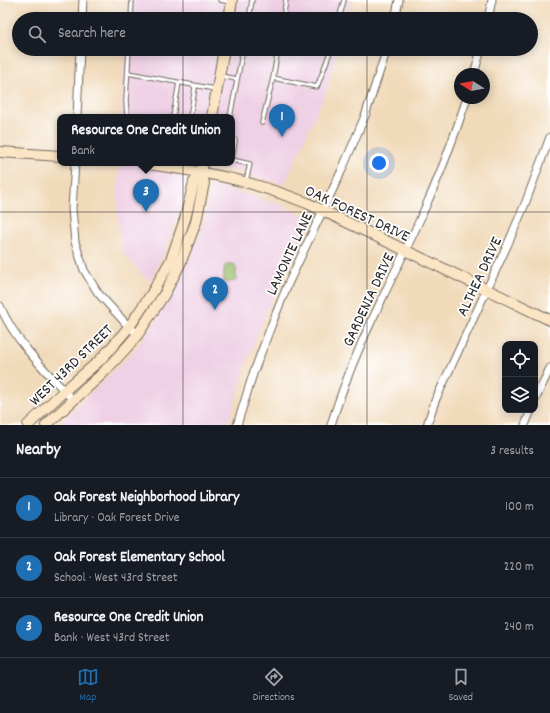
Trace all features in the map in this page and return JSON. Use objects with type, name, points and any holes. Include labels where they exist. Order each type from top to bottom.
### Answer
[{"type":"main road","points":[[230,12],[232,1]]},
{"type":"main road","points":[[213,114],[223,56]]},
{"type":"main road","points":[[0,152],[57,156]]},
{"type":"main road","name":"OAK FOREST DRIVE","points":[[177,166],[202,168],[278,192],[307,203],[550,320]]},
{"type":"main road","name":"WEST 43RD STREET","points":[[28,425],[99,361],[129,327],[152,293],[171,260],[185,219],[194,182],[202,168]]},
{"type":"main road","name":"WEST 43RD STREET","points":[[46,425],[102,374],[127,347],[138,334],[165,293],[180,264],[196,222],[204,183],[202,168]]},
{"type":"street","points":[[82,0],[82,12]]},
{"type":"street","points":[[396,12],[399,0]]},
{"type":"street","points":[[489,12],[492,0]]},
{"type":"street","points":[[77,114],[80,56]]},
{"type":"street","name":"LAMONTE LANE","points":[[237,425],[253,374],[273,321],[288,284],[341,172],[365,116],[385,56]]},
{"type":"street","points":[[476,68],[479,56]]},
{"type":"street","name":"GARDENIA DRIVE","points":[[331,425],[363,339],[421,218],[465,104]]},
{"type":"street","name":"ALTHEA DRIVE","points":[[427,425],[446,377],[525,204],[550,136]]},
{"type":"street","points":[[75,166],[72,209],[74,236],[84,270],[98,293],[129,327],[138,334]]},
{"type":"street","points":[[0,306],[6,319],[25,348],[73,400]]},
{"type":"street","points":[[538,394],[550,368]]},
{"type":"street","points":[[524,425],[530,413]]},
{"type":"lane","points":[[131,12],[132,0]]},
{"type":"lane","points":[[220,0],[232,1]]},
{"type":"lane","points":[[249,12],[252,0]]},
{"type":"lane","points":[[284,12],[286,0]]},
{"type":"lane","points":[[341,12],[344,0]]},
{"type":"lane","points":[[127,114],[126,100],[129,56]]},
{"type":"lane","points":[[231,114],[242,56]]},
{"type":"lane","points":[[262,123],[277,56]]},
{"type":"lane","points":[[272,78],[317,87],[326,66],[328,56]]},
{"type":"lane","points":[[128,73],[217,89]]},
{"type":"lane","points":[[219,76],[237,79]]},
{"type":"lane","points":[[174,114],[179,83]]},
{"type":"lane","points":[[191,114],[195,88],[194,86]]},
{"type":"lane","points":[[235,161],[250,164],[246,182]]},
{"type":"shaded area","points":[[128,0],[351,0],[348,12],[127,12]]},
{"type":"shaded area","points":[[125,56],[336,56],[326,92],[284,185],[246,173],[213,166],[235,166],[235,114],[121,114]]},
{"type":"shaded area","points":[[119,166],[190,166],[179,211],[166,249],[150,282],[122,253],[117,209]]},
{"type":"shaded area","points":[[211,186],[246,194],[283,206],[311,219],[260,327],[245,369],[228,425],[58,425],[135,350],[153,325],[172,294],[192,253],[204,220]]},
{"type":"green space","points":[[228,264],[234,264],[236,268],[236,280],[230,282],[224,281],[224,270],[225,266]]},
{"type":"place","name":"Oak Forest Neighborhood Library","points":[[282,137]]},
{"type":"place","name":"Resource One Credit Union","points":[[146,212]]},
{"type":"place","name":"Oak Forest Elementary School","points":[[215,310]]}]
